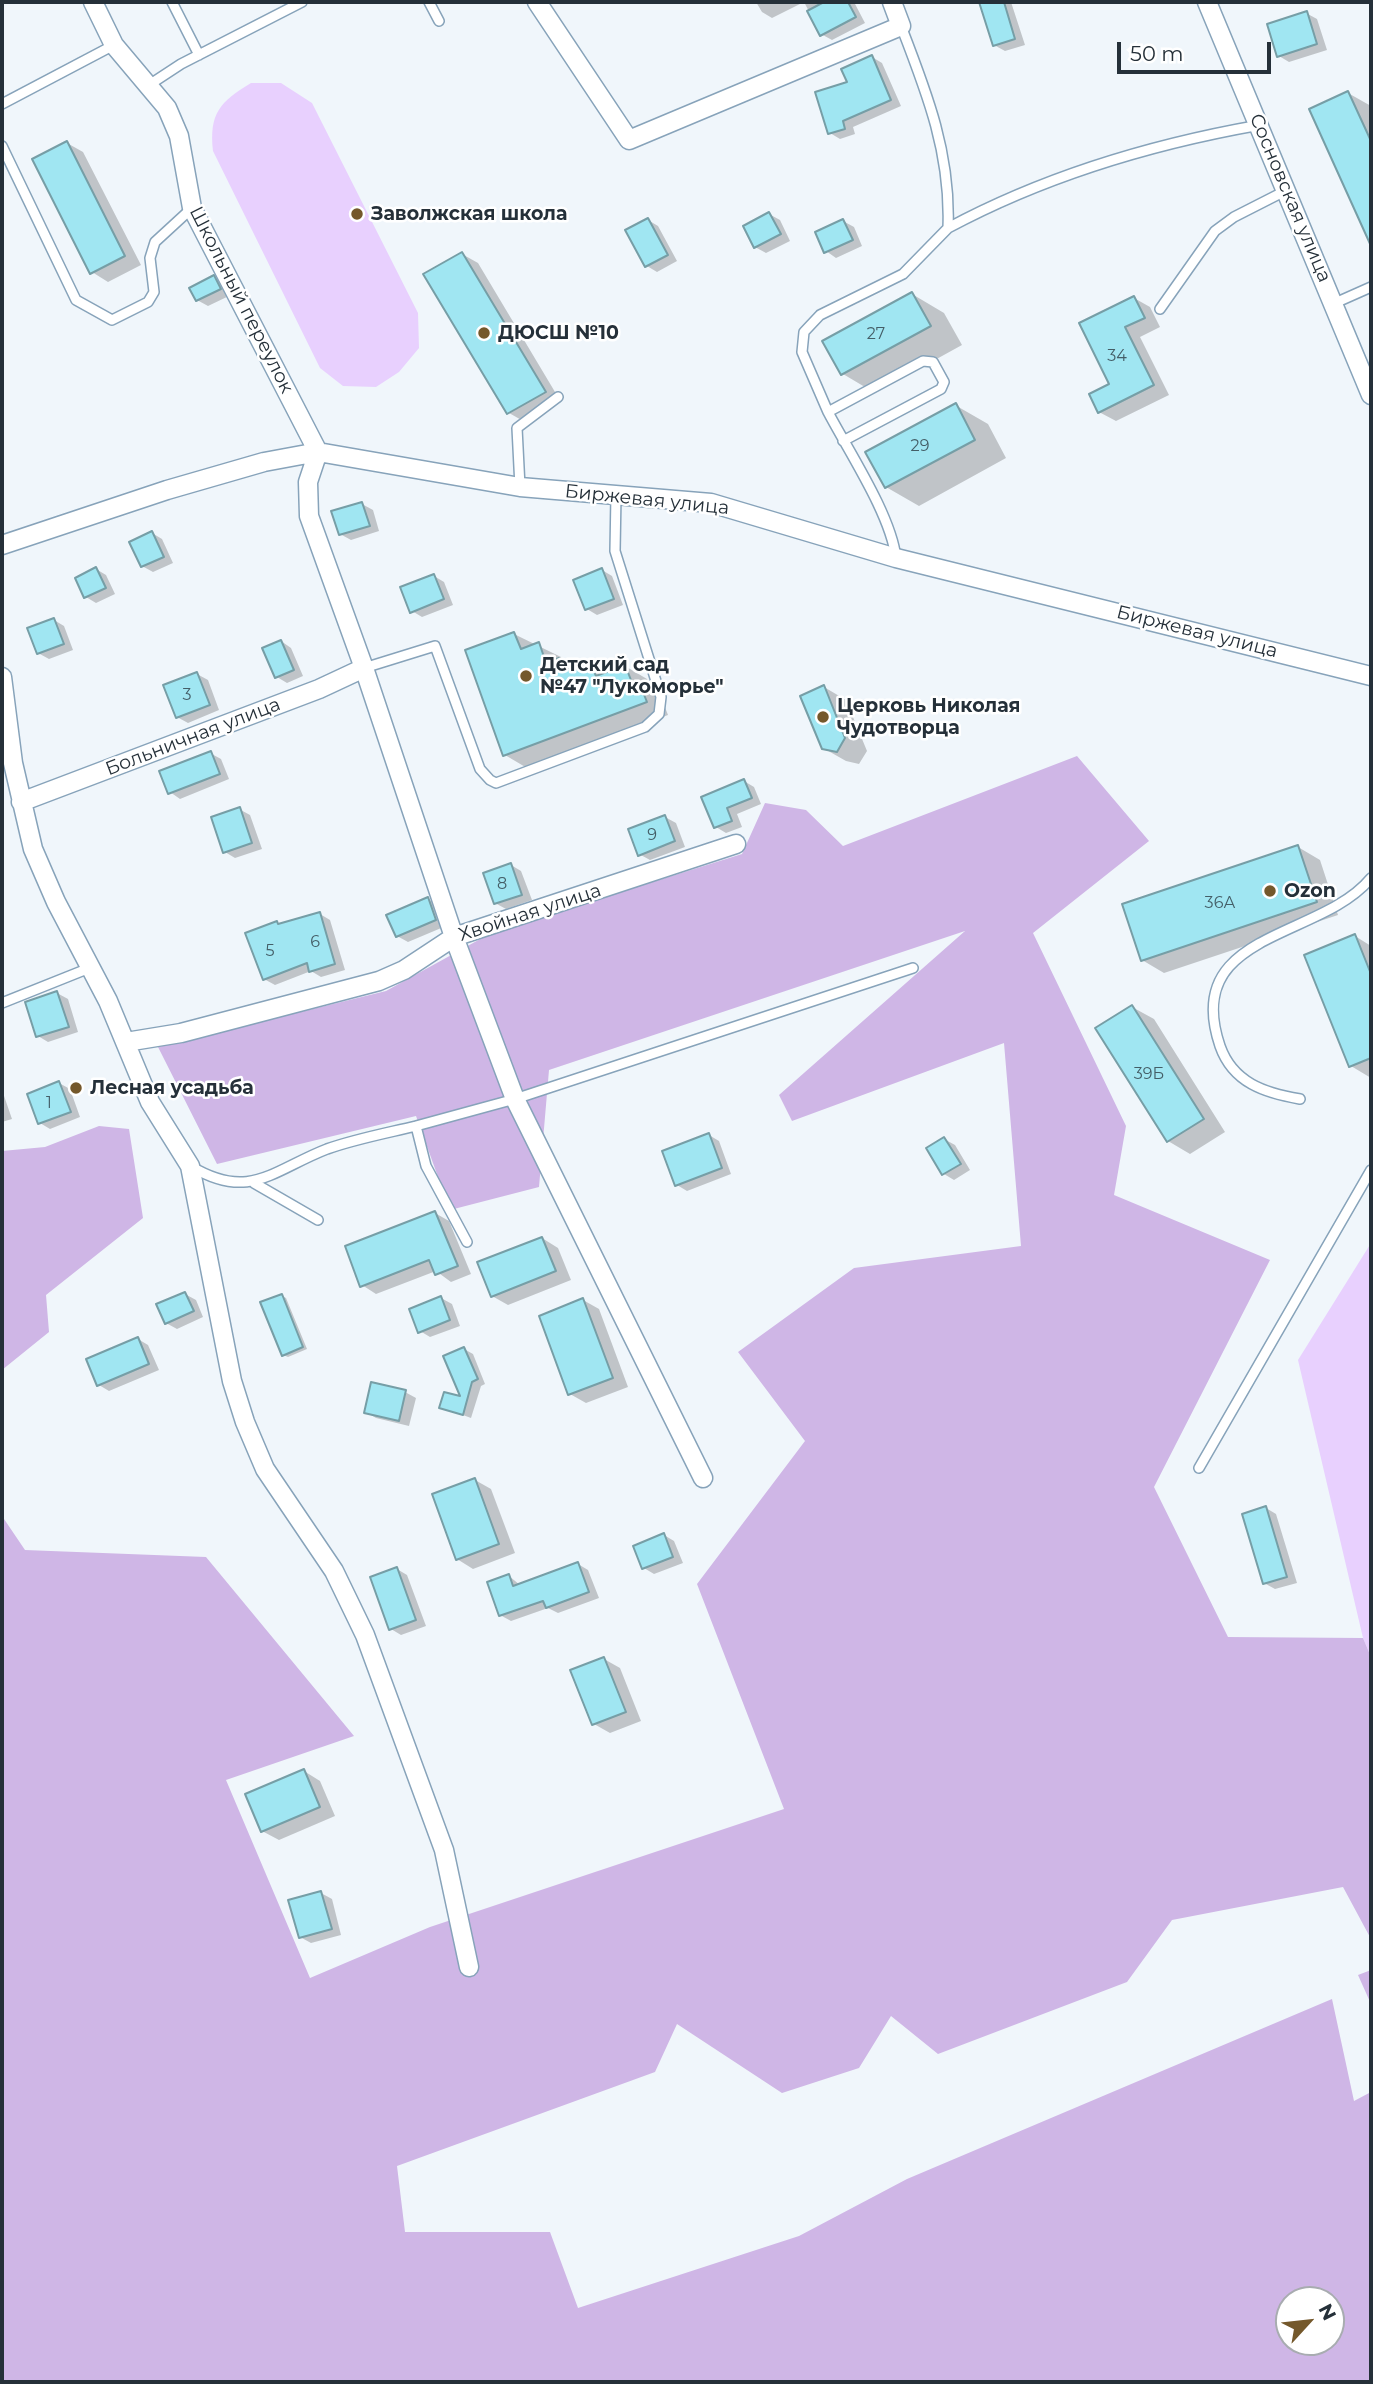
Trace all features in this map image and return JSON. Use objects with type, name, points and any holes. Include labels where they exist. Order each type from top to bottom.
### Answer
[{"type":"street","name":"Школьный переулок","points":[[93,2],[114,45],[128,66],[149,85],[167,108],[179,136],[192,208],[318,452]]},
{"type":"street","points":[[537,2],[629,140],[901,26],[892,2]]},
{"type":"street","name":"Сосновская улица","points":[[1208,2],[1371,395]]},
{"type":"street","points":[[318,452],[308,482],[309,516],[364,668],[454,937],[515,1099],[703,1478]]},
{"type":"street","name":"Биржевая улица","points":[[2,545],[264,461],[318,452],[520,487],[711,503],[896,558],[1371,676]]},
{"type":"street","name":"Больничная улица","points":[[21,802],[319,689],[364,668]]},
{"type":"street","points":[[2,677],[13,763],[33,849],[56,902],[92,967],[150,1102],[190,1167],[232,1381],[245,1422],[265,1469],[334,1571],[365,1634],[444,1850],[468,1966]]},
{"type":"street","name":"Хвойная улица","points":[[126,1042],[181,1033],[379,981],[404,970],[454,937],[736,844]]},
{"type":"lane","points":[[172,2],[199,55]]},
{"type":"lane","points":[[149,85],[199,55],[302,2]]},
{"type":"lane","points":[[429,2],[439,21]]},
{"type":"lane","points":[[901,26],[930,100],[950,187],[948,228]]},
{"type":"lane","points":[[2,104],[114,45]]},
{"type":"lane","points":[[896,558],[889,529],[828,412],[802,352],[804,332],[820,314],[902,274],[948,228],[995,202],[1081,170],[1191,137],[1260,125]]},
{"type":"lane","points":[[2,146],[76,300],[112,320],[148,302],[154,292],[150,258],[155,242],[192,208]]},
{"type":"lane","points":[[1160,310],[1215,231],[1234,217],[1287,190]]},
{"type":"lane","points":[[1335,303],[1371,287]]},
{"type":"lane","points":[[828,412],[923,361],[933,362],[944,382],[941,389],[843,441]]},
{"type":"lane","points":[[520,487],[517,428],[558,397]]},
{"type":"lane","points":[[364,668],[435,646],[480,769],[489,780],[496,783],[646,727],[659,714],[661,697],[615,551],[616,495]]},
{"type":"lane","points":[[1300,1099],[1269,1094],[1252,1086],[1235,1072],[1223,1054],[1215,1030],[1212,1005],[1219,980],[1234,960],[1256,943],[1342,905],[1371,878]]},
{"type":"lane","points":[[2,1003],[92,967]]},
{"type":"lane","points":[[254,1183],[327,1149],[515,1099],[913,968]]},
{"type":"lane","points":[[416,1126],[426,1166],[467,1242]]},
{"type":"lane","points":[[190,1167],[213,1180],[254,1183],[318,1220]]},
{"type":"lane","points":[[1199,1468],[1371,1170]]},
{"type":"shaded area","points":[[251,83],[281,83],[312,103],[418,313],[419,348],[399,372],[376,387],[343,386],[320,368],[213,151],[213,127],[219,110],[231,96]]},
{"type":"shaded area","points":[[1077,756],[1149,841],[1033,933],[1126,1126],[1114,1195],[1270,1260],[1154,1487],[1228,1637],[1363,1638],[1371,1657],[1371,1939],[1343,1887],[1172,1920],[1127,1982],[938,2054],[891,2016],[859,2068],[782,2093],[677,2024],[655,2072],[397,2166],[405,2232],[550,2232],[578,2308],[799,2236],[907,2179],[1332,1999],[1354,2101],[1371,2092],[1371,2382],[2,2382],[2,1516],[25,1550],[206,1557],[354,1736],[226,1780],[310,1978],[430,1927],[784,1809],[697,1584],[805,1441],[738,1352],[854,1268],[1021,1246],[1004,1043],[792,1121],[779,1095],[965,931],[549,1070],[539,1187],[450,1210],[416,1116],[217,1164],[158,1047],[386,991],[493,932],[742,854],[765,803],[806,810],[843,846]]},
{"type":"shaded area","points":[[99,1126],[129,1129],[143,1218],[46,1295],[49,1332],[2,1370],[2,1151],[45,1147]]},
{"type":"shaded area","points":[[1371,1243],[1371,1657],[1363,1638],[1298,1360]]},
{"type":"shaded area","points":[[1371,1970],[1371,2004],[1358,1975]]},
{"type":"building","points":[[824,2],[848,2],[856,17],[820,36],[807,11]]},
{"type":"building","points":[[979,2],[1004,2],[1015,39],[993,46]]},
{"type":"building","points":[[1307,11],[1317,44],[1277,57],[1267,24]]},
{"type":"building","points":[[872,55],[891,100],[843,121],[845,129],[828,134],[815,92],[847,82],[841,69]]},
{"type":"building","points":[[1348,91],[1371,141],[1371,246],[1309,109]]},
{"type":"building","points":[[67,141],[125,256],[90,274],[32,159]]},
{"type":"building","points":[[769,212],[781,234],[754,248],[743,226]]},
{"type":"building","points":[[648,218],[668,255],[645,267],[625,230]]},
{"type":"building","points":[[843,219],[853,240],[824,253],[815,232]]},
{"type":"building","name":"ДЮСШ №10","points":[[462,252],[546,392],[507,414],[423,274]]},
{"type":"building","points":[[214,275],[221,289],[196,301],[189,288]]},
{"type":"building","points":[[912,292],[931,326],[841,375],[822,341]]},
{"type":"building","points":[[1134,296],[1145,318],[1125,327],[1154,385],[1098,413],[1089,394],[1109,384],[1079,323]]},
{"type":"building","points":[[956,403],[975,440],[885,488],[865,452]]},
{"type":"building","points":[[362,502],[370,526],[339,535],[331,511]]},
{"type":"building","points":[[152,531],[164,557],[141,567],[129,542]]},
{"type":"building","points":[[96,567],[106,588],[84,598],[75,578]]},
{"type":"building","points":[[602,568],[614,599],[585,610],[573,580]]},
{"type":"building","points":[[434,574],[444,599],[410,613],[400,587]]},
{"type":"building","points":[[54,618],[64,644],[37,654],[27,628]]},
{"type":"building","points":[[514,632],[521,649],[539,642],[546,663],[559,658],[563,670],[589,660],[596,676],[625,665],[633,685],[639,682],[647,702],[503,756],[465,650]]},
{"type":"building","points":[[281,640],[294,670],[275,678],[262,648]]},
{"type":"building","points":[[197,672],[210,705],[176,718],[163,685]]},
{"type":"building","name":"Церковь Николая Чудотворца","points":[[824,685],[845,738],[837,752],[822,749],[800,696]]},
{"type":"building","points":[[211,751],[220,774],[168,794],[159,771]]},
{"type":"building","points":[[744,779],[752,798],[727,808],[732,821],[714,828],[701,797]]},
{"type":"building","points":[[240,807],[252,843],[223,853],[211,817]]},
{"type":"building","points":[[665,815],[675,841],[638,856],[628,829]]},
{"type":"building","points":[[1298,845],[1317,902],[1141,961],[1122,904]]},
{"type":"building","points":[[511,863],[522,895],[494,904],[483,873]]},
{"type":"building","points":[[428,897],[436,920],[396,937],[386,915]]},
{"type":"building","points":[[320,912],[335,964],[309,972],[307,963],[263,980],[245,933],[277,921],[278,924]]},
{"type":"building","points":[[1355,934],[1371,974],[1371,1058],[1349,1067],[1304,955]]},
{"type":"building","points":[[57,991],[69,1027],[36,1037],[25,1002]]},
{"type":"building","points":[[1132,1005],[1204,1119],[1167,1142],[1095,1028]]},
{"type":"building","points":[[59,1081],[71,1112],[38,1124],[27,1094]]},
{"type":"building","points":[[709,1133],[722,1168],[675,1186],[662,1151]]},
{"type":"building","points":[[944,1137],[961,1164],[942,1175],[926,1148]]},
{"type":"building","points":[[435,1211],[458,1266],[435,1275],[429,1260],[360,1287],[345,1246]]},
{"type":"building","points":[[542,1237],[556,1271],[491,1297],[477,1262]]},
{"type":"building","points":[[185,1292],[194,1311],[165,1324],[156,1304]]},
{"type":"building","points":[[282,1294],[303,1347],[282,1356],[260,1302]]},
{"type":"building","points":[[441,1296],[450,1320],[418,1333],[409,1309]]},
{"type":"building","points":[[583,1298],[613,1378],[568,1395],[539,1316]]},
{"type":"building","points":[[138,1337],[149,1364],[97,1386],[86,1359]]},
{"type":"building","points":[[464,1347],[478,1379],[472,1382],[463,1415],[439,1408],[444,1392],[460,1396],[443,1356]]},
{"type":"building","points":[[371,1382],[406,1390],[399,1421],[364,1413]]},
{"type":"building","points":[[475,1478],[499,1544],[456,1560],[432,1494]]},
{"type":"building","points":[[1266,1506],[1287,1577],[1263,1584],[1242,1514]]},
{"type":"building","points":[[664,1533],[673,1557],[642,1569],[633,1546]]},
{"type":"building","points":[[578,1562],[589,1592],[546,1608],[543,1601],[499,1616],[487,1582],[509,1574],[513,1586]]},
{"type":"building","points":[[397,1567],[416,1620],[389,1630],[370,1577]]},
{"type":"building","points":[[604,1657],[626,1712],[592,1725],[570,1670]]},
{"type":"building","points":[[304,1769],[320,1807],[261,1832],[245,1794]]},
{"type":"building","points":[[321,1891],[332,1929],[299,1938],[288,1900]]},
{"type":"place","name":"Заволжская школа","points":[[357,214]]},
{"type":"place","name":"ДЮСШ №10","points":[[484,333]]},
{"type":"place","name":"Детский сад №47 \"Лукоморье\"","points":[[526,676]]},
{"type":"place","name":"Церковь Николая Чудотворца","points":[[823,717]]},
{"type":"place","name":"Ozon","points":[[1270,891]]},
{"type":"place","name":"Лесная усадьба","points":[[76,1088]]}]
